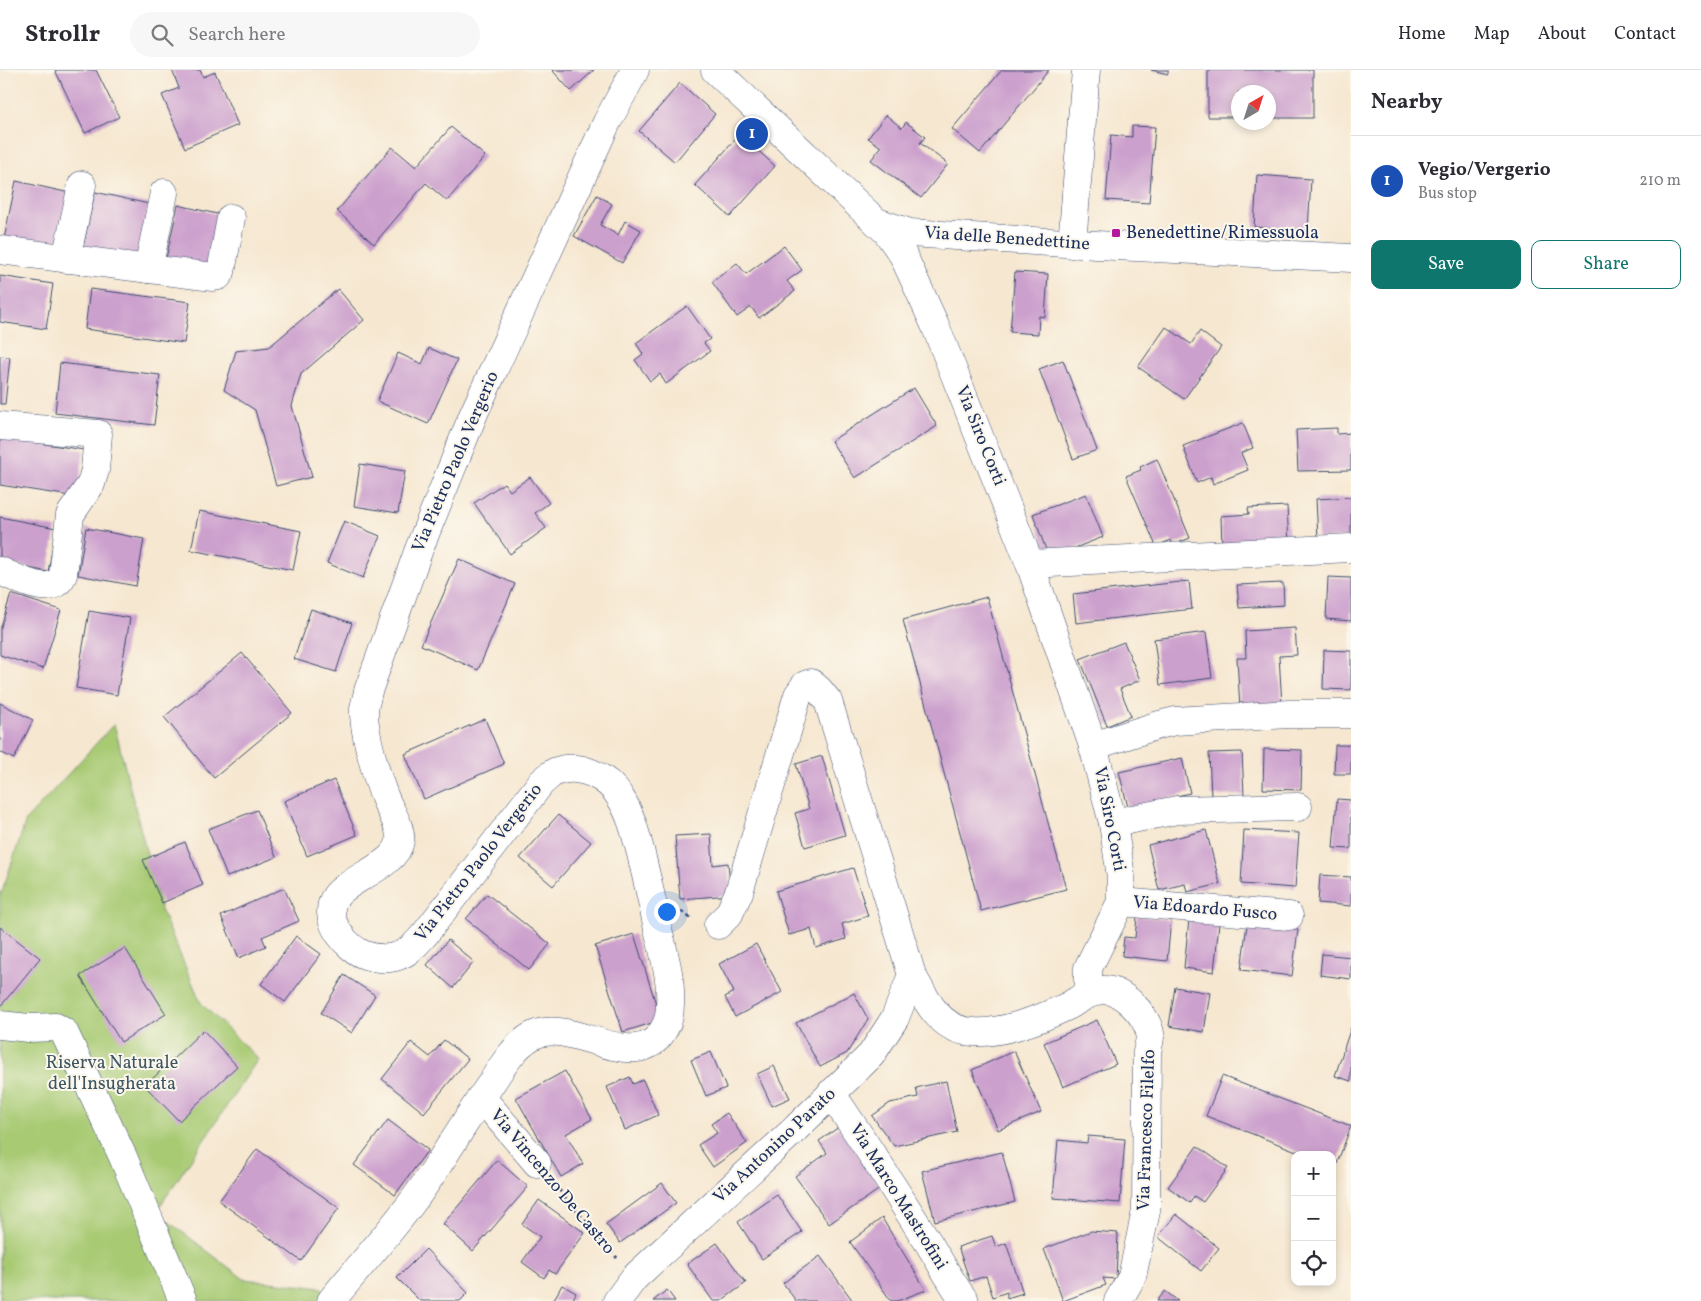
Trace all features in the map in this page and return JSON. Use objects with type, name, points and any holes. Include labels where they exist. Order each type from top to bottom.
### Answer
[{"type":"street","name":"Via Pietro Paolo Vergerio","points":[[331,1301],[416,1197],[481,1098],[511,1055],[525,1040],[544,1032],[560,1031],[615,1047],[634,1048],[650,1043],[657,1038],[665,1026],[670,1006],[668,980],[650,889],[635,833],[624,803],[611,785],[584,770],[556,771],[541,783],[425,934],[407,952],[396,957],[364,955],[347,943],[338,931],[332,918],[333,901],[341,891],[366,875],[394,853],[400,840],[399,831],[384,797],[370,748],[364,710],[368,691],[419,549],[474,413],[607,122],[635,70]]},
{"type":"street","name":"Via Siro Corti","points":[[715,70],[896,243],[928,309],[1030,564],[1093,746],[1114,823],[1121,877],[1121,902],[1088,968],[1088,979],[1092,993]]},
{"type":"street","points":[[1072,244],[1086,70]]},
{"type":"street","points":[[66,259],[82,185]]},
{"type":"street","points":[[148,270],[164,193]]},
{"type":"street","points":[[0,250],[214,277],[218,276],[221,272],[231,218]]},
{"type":"street","name":"Via delle Benedettine","points":[[875,222],[910,232],[1072,244],[1351,258]]},
{"type":"street","points":[[0,426],[98,434],[95,470],[91,484],[70,515],[63,575],[60,581],[52,586],[37,585],[0,571]]},
{"type":"street","points":[[1030,564],[1351,548]]},
{"type":"street","points":[[718,926],[729,914],[739,892],[798,695],[805,685],[811,684],[817,687],[825,697],[833,715],[912,975],[936,1014],[945,1022],[964,1031],[987,1032],[1015,1026],[1060,1009],[1092,993]]},
{"type":"street","points":[[1093,746],[1175,721],[1289,714],[1351,714]]},
{"type":"street","points":[[1114,823],[1177,810],[1298,807]]},
{"type":"street","name":"Via Edoardo Fusco","points":[[1121,902],[1289,916]]},
{"type":"street","name":"Via Antonino Parato","points":[[617,1301],[634,1278],[877,1048],[900,1007],[912,975]]},
{"type":"street","name":"Via Francesco Filelfo","points":[[1092,993],[1103,990],[1114,991],[1126,998],[1135,1007],[1150,1034],[1147,1052],[1146,1211],[1132,1277],[1118,1301]]},
{"type":"street","points":[[0,1026],[56,1027],[64,1032],[123,1157],[183,1301]]},
{"type":"street","name":"Via Marco Mastrofini","points":[[831,1093],[965,1301]]},
{"type":"street","name":"Via Vincenzo De Castro","points":[[481,1098],[537,1163]]},
{"type":"path","points":[[679,909],[702,925],[711,928],[718,926]]},
{"type":"path","name":"Via Vincenzo De Castro","points":[[537,1163],[618,1259]]},
{"type":"green space","name":"Riserva Naturale dell'Insugherata","points":[[114,724],[161,910],[201,1003],[258,1059],[156,1212],[244,1279],[322,1288],[329,1301],[0,1301],[0,893],[2,892],[26,820]]},
{"type":"building","points":[[55,70],[96,70],[119,117],[85,133]]},
{"type":"building","points":[[172,70],[200,70],[203,77],[215,72],[238,125],[185,148],[162,95],[179,88]]},
{"type":"building","points":[[552,70],[594,70],[571,91]]},
{"type":"building","points":[[1002,70],[1049,70],[980,153],[952,129]]},
{"type":"building","points":[[1151,70],[1168,70],[1168,74]]},
{"type":"building","points":[[1208,70],[1313,70],[1313,118],[1276,118],[1276,85],[1231,85],[1231,117],[1208,117]]},
{"type":"building","points":[[680,83],[715,114],[675,162],[639,131]]},
{"type":"building","points":[[886,115],[902,128],[906,122],[925,137],[920,143],[948,164],[921,198],[871,160],[881,147],[868,138]]},
{"type":"building","points":[[1132,126],[1155,127],[1149,203],[1106,200],[1111,135],[1132,137]]},
{"type":"building","points":[[451,127],[485,156],[447,201],[426,183],[374,244],[337,211],[392,147],[416,167]]},
{"type":"building","points":[[740,134],[775,166],[730,217],[695,185]]},
{"type":"building","points":[[1257,175],[1311,179],[1308,231],[1254,227]]},
{"type":"building","points":[[16,181],[70,193],[56,256],[3,244]]},
{"type":"building","points":[[95,192],[149,204],[136,264],[82,252]]},
{"type":"building","points":[[597,195],[612,204],[600,225],[618,235],[625,221],[641,230],[622,263],[574,236]]},
{"type":"building","points":[[178,205],[226,216],[213,274],[165,263]]},
{"type":"building","points":[[784,246],[802,270],[787,281],[795,291],[759,318],[751,307],[737,317],[712,282],[737,263],[746,274]]},
{"type":"building","points":[[1015,272],[1048,274],[1045,317],[1039,316],[1038,334],[1010,332]]},
{"type":"building","points":[[0,276],[53,284],[46,329],[0,322]]},
{"type":"building","points":[[90,289],[190,302],[184,343],[85,329]]},
{"type":"building","points":[[338,289],[364,320],[301,374],[292,406],[312,477],[276,486],[255,410],[224,390],[236,351],[269,347]]},
{"type":"building","points":[[687,306],[710,339],[704,343],[710,351],[666,384],[660,374],[650,381],[635,360],[643,354],[636,343]]},
{"type":"building","points":[[1166,327],[1191,344],[1200,331],[1221,347],[1184,399],[1138,367]]},
{"type":"building","points":[[429,348],[457,360],[428,424],[377,401],[398,353],[422,364]]},
{"type":"building","points":[[0,356],[10,357],[5,404],[0,404]]},
{"type":"building","points":[[1063,360],[1097,450],[1073,459],[1039,369]]},
{"type":"building","points":[[60,363],[160,375],[154,425],[55,413]]},
{"type":"building","points":[[914,388],[937,426],[855,478],[831,441]]},
{"type":"building","points":[[1243,423],[1253,448],[1241,453],[1248,470],[1213,484],[1211,477],[1197,483],[1183,446]]},
{"type":"building","points":[[1337,428],[1337,434],[1351,433],[1351,470],[1298,471],[1296,430]]},
{"type":"building","points":[[0,437],[84,450],[77,497],[0,485]]},
{"type":"building","points":[[1157,459],[1190,538],[1173,545],[1171,540],[1156,546],[1126,476],[1141,470],[1140,467]]},
{"type":"building","points":[[360,464],[405,471],[398,513],[354,506]]},
{"type":"building","points":[[530,477],[549,503],[535,513],[546,528],[510,554],[474,503],[504,483],[510,491]]},
{"type":"building","points":[[1086,494],[1103,537],[1049,558],[1033,514]]},
{"type":"building","points":[[1351,497],[1351,537],[1318,539],[1316,499]]},
{"type":"building","points":[[1287,506],[1289,545],[1222,548],[1221,516],[1249,514],[1248,508]]},
{"type":"building","points":[[199,511],[301,531],[293,570],[191,550]]},
{"type":"building","points":[[0,517],[56,528],[48,572],[0,562]]},
{"type":"building","points":[[344,521],[380,536],[363,578],[327,563]]},
{"type":"building","points":[[86,528],[144,539],[136,586],[78,575]]},
{"type":"building","points":[[459,559],[515,584],[478,670],[421,645]]},
{"type":"building","points":[[1328,577],[1351,578],[1351,621],[1326,619]]},
{"type":"building","points":[[1189,581],[1192,609],[1076,623],[1073,594]]},
{"type":"building","points":[[1283,583],[1284,605],[1239,608],[1237,585]]},
{"type":"building","points":[[11,594],[61,610],[43,669],[0,655],[0,630]]},
{"type":"building","points":[[987,597],[1066,889],[981,911],[903,620]]},
{"type":"building","points":[[311,609],[352,623],[336,672],[294,659]]},
{"type":"building","points":[[89,611],[130,618],[117,695],[76,688]]},
{"type":"building","points":[[1295,628],[1297,655],[1279,656],[1282,705],[1240,708],[1237,658],[1246,658],[1245,631]]},
{"type":"building","points":[[1206,632],[1212,678],[1160,685],[1154,639]]},
{"type":"building","points":[[1124,642],[1140,680],[1120,689],[1131,716],[1107,726],[1080,659]]},
{"type":"building","points":[[1324,650],[1351,651],[1351,690],[1323,689]]},
{"type":"building","points":[[242,653],[292,713],[214,778],[164,717]]},
{"type":"building","points":[[0,703],[33,720],[14,759],[0,752]]},
{"type":"building","points":[[485,719],[504,764],[424,799],[405,754]]},
{"type":"building","points":[[1335,745],[1351,745],[1351,774],[1334,774]]},
{"type":"building","points":[[1264,749],[1302,750],[1301,790],[1263,789]]},
{"type":"building","points":[[1242,752],[1244,795],[1211,796],[1209,753]]},
{"type":"building","points":[[822,756],[845,835],[805,847],[795,813],[809,809],[796,764]]},
{"type":"building","points":[[1182,758],[1190,793],[1128,807],[1119,772]]},
{"type":"building","points":[[334,780],[357,835],[307,856],[284,801]]},
{"type":"building","points":[[1337,799],[1351,800],[1351,849],[1333,848]]},
{"type":"building","points":[[257,810],[276,857],[227,877],[208,829]]},
{"type":"building","points":[[558,815],[591,842],[553,886],[520,858]]},
{"type":"building","points":[[1206,830],[1220,884],[1187,892],[1185,884],[1159,890],[1148,845]]},
{"type":"building","points":[[1244,830],[1299,833],[1295,888],[1241,884]]},
{"type":"building","points":[[711,834],[713,865],[728,863],[731,895],[680,899],[675,836]]},
{"type":"building","points":[[185,842],[203,885],[162,903],[143,860]]},
{"type":"building","points":[[853,868],[868,916],[842,924],[846,939],[816,948],[811,929],[789,935],[776,891]]},
{"type":"building","points":[[1320,875],[1351,877],[1351,906],[1318,903]]},
{"type":"building","points":[[284,888],[299,921],[262,937],[266,946],[239,958],[221,916]]},
{"type":"building","points":[[487,894],[550,944],[529,970],[466,919]]},
{"type":"building","points":[[1137,916],[1171,920],[1167,961],[1122,956],[1124,937],[1135,938]]},
{"type":"building","points":[[1189,919],[1219,923],[1214,972],[1184,968]]},
{"type":"building","points":[[1247,924],[1298,930],[1292,976],[1241,970]]},
{"type":"building","points":[[0,927],[40,958],[0,1007]]},
{"type":"building","points":[[634,934],[661,1020],[623,1032],[595,946]]},
{"type":"building","points":[[296,936],[321,954],[285,1002],[261,984]]},
{"type":"building","points":[[448,940],[474,962],[453,988],[427,965]]},
{"type":"building","points":[[756,944],[782,992],[735,1017],[725,997],[734,992],[719,964]]},
{"type":"building","points":[[125,948],[166,1014],[121,1042],[80,976]]},
{"type":"building","points":[[1322,954],[1351,957],[1351,979],[1320,975]]},
{"type":"building","points":[[344,975],[375,995],[352,1033],[321,1013]]},
{"type":"building","points":[[1175,987],[1210,993],[1204,1032],[1169,1026]]},
{"type":"building","points":[[854,993],[868,1019],[847,1053],[820,1067],[796,1023]]},
{"type":"building","points":[[1097,1020],[1116,1064],[1063,1087],[1044,1043]]},
{"type":"building","points":[[1351,1027],[1351,1081],[1335,1076]]},
{"type":"building","points":[[203,1030],[237,1066],[179,1121],[145,1086]]},
{"type":"building","points":[[444,1040],[468,1059],[424,1113],[382,1079],[411,1042],[430,1057]]},
{"type":"building","points":[[1014,1051],[1041,1112],[998,1130],[972,1070]]},
{"type":"building","points":[[711,1052],[726,1088],[706,1096],[691,1060]]},
{"type":"building","points":[[774,1066],[790,1098],[772,1106],[757,1074]]},
{"type":"building","points":[[565,1071],[592,1119],[566,1134],[583,1164],[561,1177],[516,1098]]},
{"type":"building","points":[[1222,1076],[1351,1126],[1336,1166],[1336,1151],[1296,1151],[1206,1116]]},
{"type":"building","points":[[630,1077],[633,1084],[643,1080],[658,1115],[625,1130],[607,1087]]},
{"type":"building","points":[[946,1081],[957,1132],[894,1146],[872,1116],[890,1103],[918,1097],[916,1088]]},
{"type":"building","points":[[727,1113],[747,1143],[713,1167],[698,1145],[717,1133],[711,1124]]},
{"type":"building","points":[[388,1120],[428,1150],[395,1195],[354,1165]]},
{"type":"building","points":[[839,1127],[881,1188],[829,1224],[795,1176],[827,1153],[819,1141]]},
{"type":"building","points":[[1088,1136],[1125,1139],[1120,1203],[1053,1198],[1058,1140],[1087,1143]]},
{"type":"building","points":[[1197,1146],[1228,1168],[1203,1202],[1194,1196],[1190,1203],[1168,1187]]},
{"type":"building","points":[[257,1149],[339,1208],[301,1261],[219,1201]]},
{"type":"building","points":[[1002,1152],[1015,1202],[935,1221],[922,1171]]},
{"type":"building","points":[[497,1160],[528,1187],[473,1251],[443,1224]]},
{"type":"building","points":[[662,1183],[676,1203],[620,1243],[606,1224]]},
{"type":"building","points":[[777,1195],[802,1232],[762,1259],[738,1222]]},
{"type":"building","points":[[539,1200],[585,1233],[555,1274],[549,1270],[544,1278],[522,1262],[540,1237],[522,1224]]},
{"type":"building","points":[[1176,1214],[1219,1248],[1201,1271],[1158,1237]]},
{"type":"building","points":[[882,1218],[926,1290],[897,1301],[891,1301],[850,1242]]},
{"type":"building","points":[[1091,1231],[1118,1233],[1116,1279],[1103,1278],[1106,1285],[1063,1301],[1044,1249]]},
{"type":"building","points":[[992,1236],[996,1247],[1006,1243],[1023,1293],[1007,1298],[1007,1292],[993,1297],[986,1276],[970,1281],[958,1247]]},
{"type":"building","points":[[717,1243],[746,1283],[721,1301],[713,1301],[687,1264]]},
{"type":"building","points":[[426,1249],[468,1293],[460,1301],[420,1301],[397,1278]]},
{"type":"building","points":[[820,1256],[853,1301],[796,1301],[783,1283]]},
{"type":"building","points":[[562,1285],[576,1293],[572,1301],[553,1301]]},
{"type":"building","points":[[667,1290],[675,1301],[653,1301]]},
{"type":"building","points":[[1165,1291],[1178,1301],[1157,1301]]},
{"type":"place","name":"Vegio/Vergerio","points":[[752,134]]},
{"type":"place","name":"Benedettine/Rimessuola","points":[[1116,233]]}]
